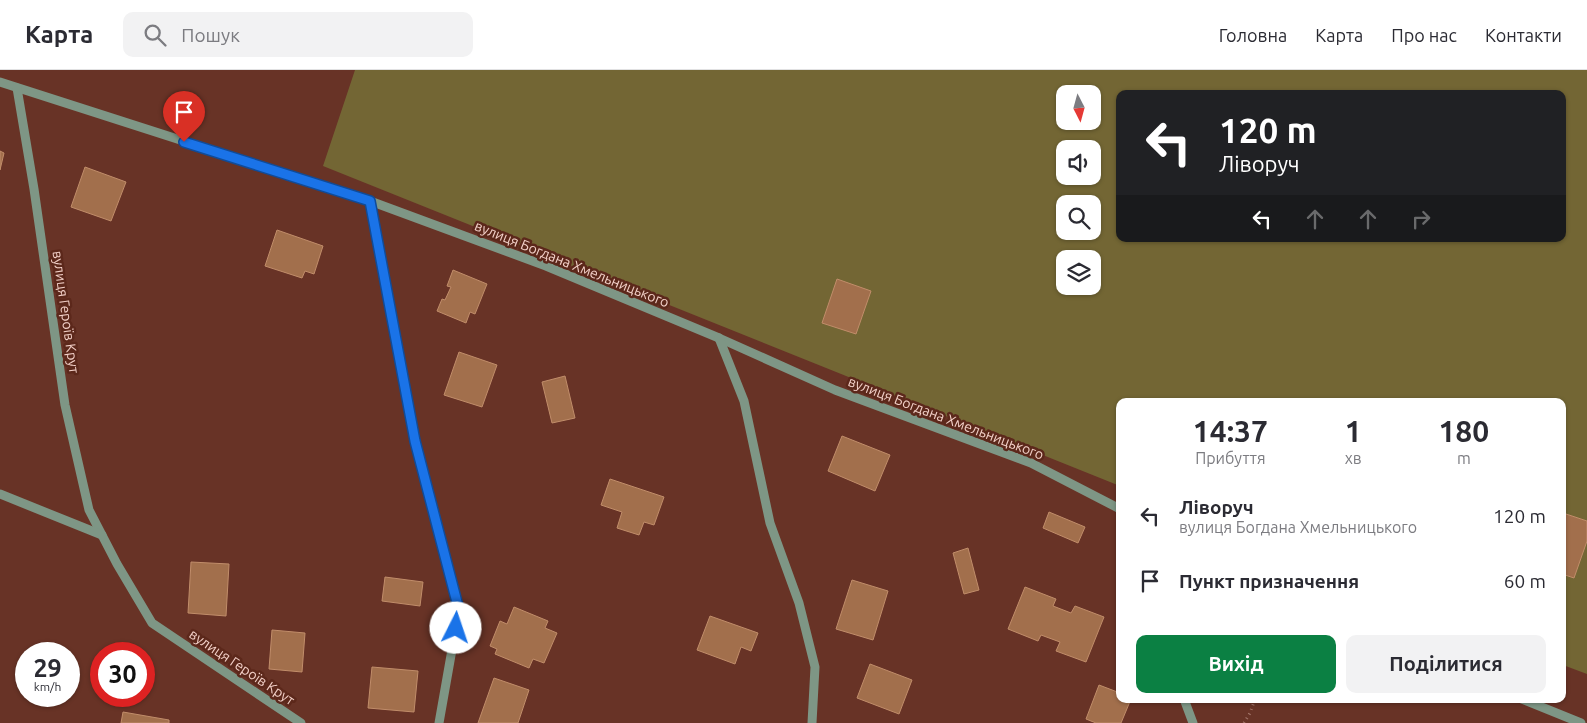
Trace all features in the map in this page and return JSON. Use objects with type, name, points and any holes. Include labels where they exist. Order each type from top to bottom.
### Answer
[{"type":"street","name":"вулиця Богдана Хмельницького","points":[[0,82],[370,201],[546,266],[720,338],[835,390],[1031,463],[1116,507]]},
{"type":"street","name":"вулиця Героїв Крут","points":[[18,88],[65,405],[89,510],[117,564],[152,623],[301,723]]},
{"type":"street","points":[[370,201],[415,441],[459,610],[439,723]]},
{"type":"street","points":[[720,338],[744,401],[770,522],[799,603],[815,667],[812,723]]},
{"type":"street","points":[[0,494],[102,535]]},
{"type":"street","points":[[1186,703],[1193,723]]},
{"type":"street","points":[[1532,703],[1581,723]]},
{"type":"path","points":[[1244,723],[1253,703]]},
{"type":"shaded area","points":[[355,70],[1587,70],[1587,674],[1566,666],[1566,398],[1116,398],[1116,484],[323,166]]},
{"type":"building","points":[[0,151],[4,153],[0,170]]},
{"type":"building","points":[[85,167],[126,182],[111,221],[71,207]]},
{"type":"building","points":[[277,230],[323,246],[314,274],[305,271],[302,278],[265,266]]},
{"type":"building","points":[[453,270],[487,284],[475,314],[470,312],[466,323],[437,311],[442,299],[445,300],[451,287],[447,286]]},
{"type":"building","points":[[837,279],[871,291],[856,334],[822,323]]},
{"type":"building","points":[[459,352],[497,365],[482,407],[444,395]]},
{"type":"building","points":[[565,376],[575,418],[552,423],[542,382]]},
{"type":"building","points":[[842,436],[890,455],[875,491],[828,471]]},
{"type":"building","points":[[610,479],[664,497],[654,525],[644,522],[639,535],[617,528],[622,512],[601,505]]},
{"type":"building","points":[[1049,512],[1085,527],[1078,543],[1043,528]]},
{"type":"building","points":[[1566,514],[1587,521],[1587,541],[1574,578],[1566,575]]},
{"type":"building","points":[[968,548],[979,590],[964,594],[953,553]]},
{"type":"building","points":[[191,562],[229,564],[226,616],[188,613]]},
{"type":"building","points":[[385,577],[423,582],[420,606],[382,601]]},
{"type":"building","points":[[852,580],[888,591],[873,640],[836,629]]},
{"type":"building","points":[[1025,587],[1056,599],[1053,606],[1071,613],[1075,606],[1104,617],[1086,662],[1056,651],[1060,642],[1041,635],[1038,641],[1008,629]]},
{"type":"building","points":[[514,607],[548,621],[545,628],[557,633],[544,663],[533,659],[529,668],[495,654],[497,649],[490,646],[500,621],[507,624]]},
{"type":"building","points":[[710,616],[758,633],[751,651],[741,647],[735,664],[697,650]]},
{"type":"building","points":[[272,630],[305,633],[302,672],[269,669]]},
{"type":"building","points":[[870,664],[912,680],[899,714],[857,698]]},
{"type":"building","points":[[372,667],[418,671],[414,712],[368,708]]},
{"type":"building","points":[[494,678],[529,690],[518,723],[478,723]]},
{"type":"building","points":[[1099,685],[1116,691],[1116,703],[1129,703],[1121,723],[1096,723],[1086,719]]},
{"type":"building","points":[[123,712],[169,720],[169,723],[121,723]]},
{"type":"route","points":[[184,142],[370,201],[415,441],[459,610],[456,628]]}]
